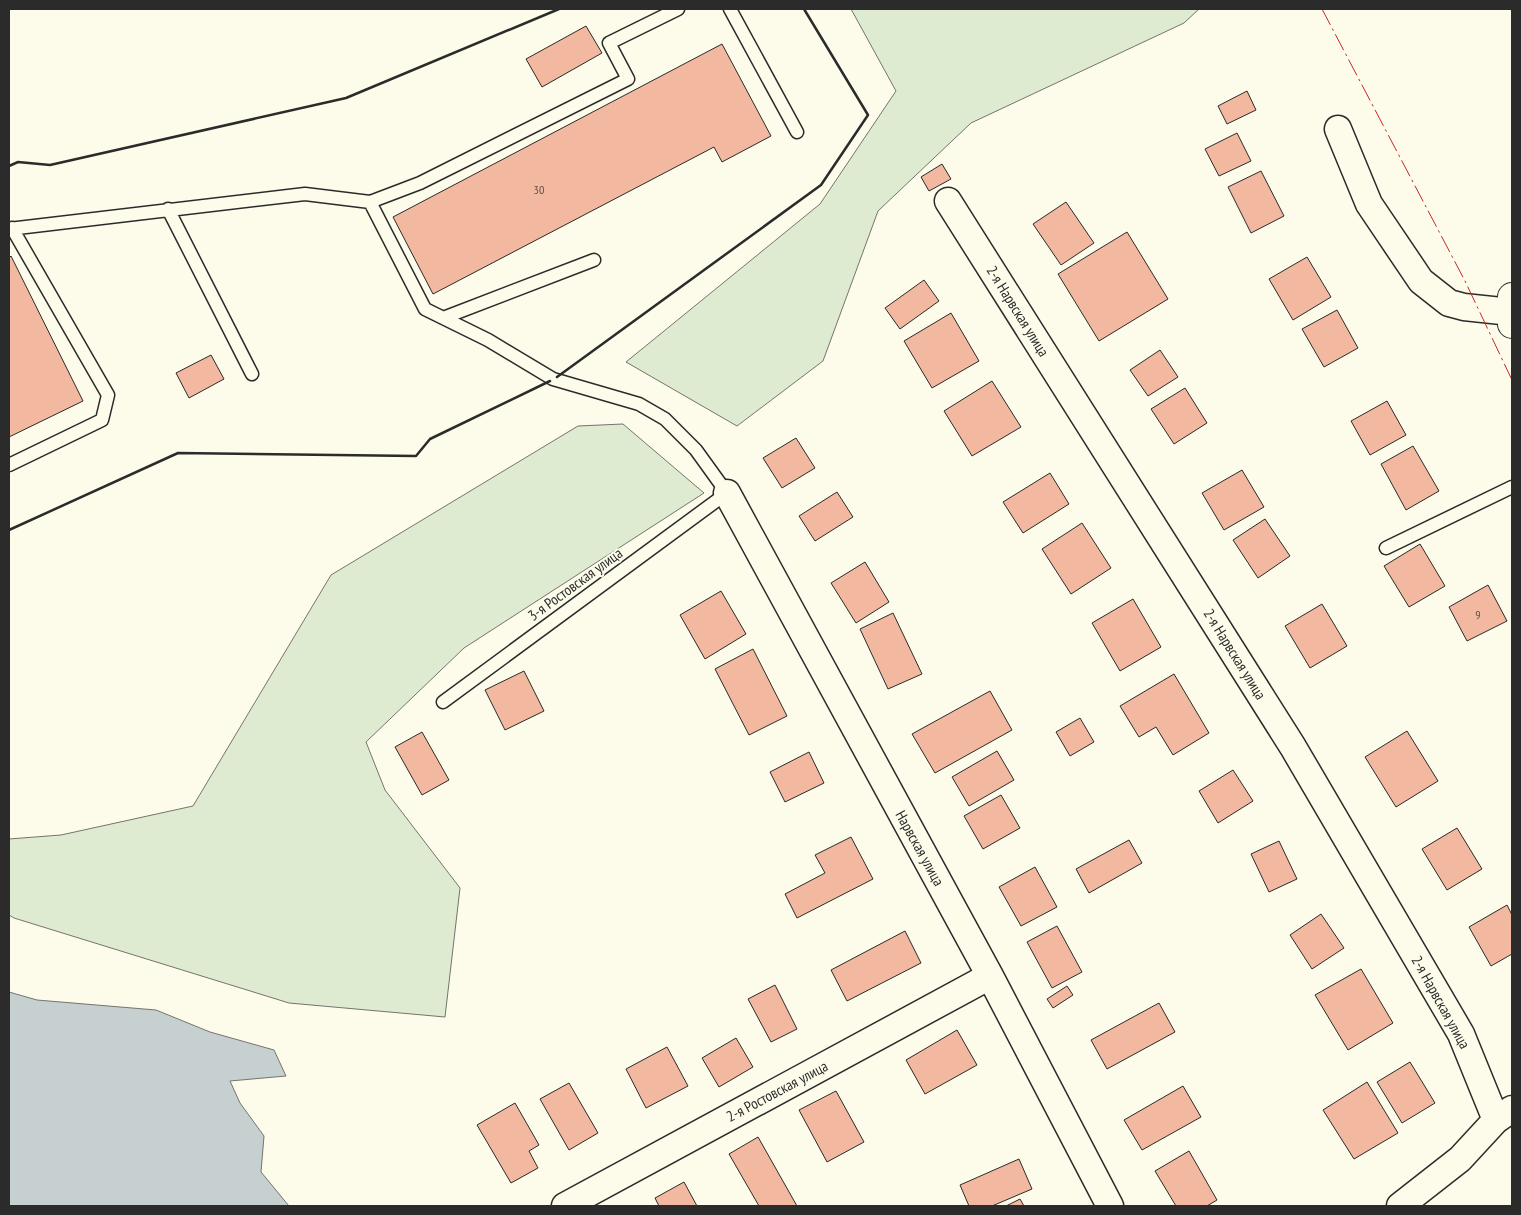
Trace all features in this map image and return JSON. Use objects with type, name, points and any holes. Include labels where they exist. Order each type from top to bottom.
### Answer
[{"type":"street","points":[[1338,129],[1369,204],[1421,280],[1449,303],[1464,307],[1512,311]]},
{"type":"street","name":"2-я Нарвская улица","points":[[948,201],[1294,746],[1461,1034],[1504,1115]]},
{"type":"street","name":"Нарвская улица","points":[[727,493],[990,976],[1110,1206]]},
{"type":"street","name":"2-я Ростовская улица","points":[[564,1206],[990,976]]},
{"type":"street","points":[[1400,1206],[1460,1159],[1504,1115]]},
{"type":"lane","points":[[9,465],[102,420],[108,394],[10,228],[305,194],[370,202],[420,183],[628,79],[609,43],[678,9]]},
{"type":"lane","points":[[730,9],[797,132]]},
{"type":"lane","points":[[370,202],[425,309],[488,340],[553,380],[639,404],[665,419],[696,450],[727,493]]},
{"type":"lane","points":[[168,210],[252,374]]},
{"type":"lane","points":[[443,318],[594,260]]},
{"type":"lane","points":[[1386,548],[1512,487]]},
{"type":"lane","name":"3-я Ростовская улица","points":[[443,702],[727,493]]},
{"type":"green space","points":[[851,9],[1199,9],[1184,23],[971,123],[878,211],[823,361],[737,426],[626,362],[820,204],[896,91]]},
{"type":"green space","points":[[623,424],[704,493],[464,648],[366,742],[385,790],[460,888],[445,1017],[289,1003],[9,915],[9,839],[61,835],[193,806],[331,575],[578,426]]},
{"type":"shaded area","points":[[9,992],[37,1000],[156,1010],[210,1032],[274,1050],[286,1076],[230,1081],[240,1103],[264,1136],[261,1172],[289,1206],[9,1206]]},
{"type":"building","points":[[586,26],[602,53],[542,87],[526,59]]},
{"type":"building","points":[[722,44],[771,136],[722,162],[714,147],[433,294],[393,217]]},
{"type":"building","points":[[1247,91],[1256,110],[1227,124],[1218,106]]},
{"type":"building","points":[[1237,133],[1251,161],[1219,176],[1205,149]]},
{"type":"building","points":[[942,164],[951,179],[929,191],[921,177]]},
{"type":"building","points":[[1261,171],[1284,216],[1251,233],[1228,187]]},
{"type":"building","points":[[1066,202],[1094,243],[1061,265],[1033,224]]},
{"type":"building","points":[[1127,232],[1168,299],[1099,341],[1058,274]]},
{"type":"building","points":[[11,256],[83,401],[9,437],[9,258]]},
{"type":"building","points":[[1307,257],[1331,297],[1293,320],[1269,279]]},
{"type":"building","points":[[924,280],[939,301],[900,329],[885,308]]},
{"type":"building","points":[[1337,310],[1358,348],[1324,367],[1302,329]]},
{"type":"building","points":[[951,313],[979,361],[932,388],[904,341]]},
{"type":"building","points":[[1160,350],[1178,377],[1148,396],[1130,370]]},
{"type":"building","points":[[211,355],[224,379],[189,398],[176,373]]},
{"type":"building","points":[[992,381],[1021,427],[972,456],[944,411]]},
{"type":"building","points":[[1185,388],[1207,423],[1174,444],[1151,409]]},
{"type":"building","points":[[1387,401],[1406,435],[1370,455],[1351,421]]},
{"type":"building","points":[[796,438],[815,468],[782,488],[763,458]]},
{"type":"building","points":[[1413,446],[1439,491],[1406,510],[1381,464]]},
{"type":"building","points":[[1242,470],[1264,507],[1224,530],[1202,493]]},
{"type":"building","points":[[1050,473],[1069,504],[1023,533],[1003,502]]},
{"type":"building","points":[[837,492],[853,517],[815,541],[799,516]]},
{"type":"building","points":[[1265,519],[1290,556],[1258,578],[1233,540]]},
{"type":"building","points":[[1082,523],[1111,568],[1071,594],[1042,549]]},
{"type":"building","points":[[1420,544],[1445,586],[1409,607],[1384,566]]},
{"type":"building","points":[[865,562],[889,602],[856,623],[831,583]]},
{"type":"building","points":[[1488,585],[1507,621],[1467,641],[1449,607]]},
{"type":"building","points":[[721,591],[746,634],[705,659],[680,615]]},
{"type":"building","points":[[1133,599],[1161,647],[1120,671],[1092,623]]},
{"type":"building","points":[[1322,604],[1347,646],[1310,668],[1285,626]]},
{"type":"building","points":[[893,613],[922,674],[888,689],[860,629]]},
{"type":"building","points":[[753,649],[787,716],[749,735],[715,669]]},
{"type":"building","points":[[524,671],[544,711],[505,730],[485,690]]},
{"type":"building","points":[[1174,674],[1209,733],[1173,755],[1156,727],[1139,737],[1120,706]]},
{"type":"building","points":[[990,691],[1012,730],[935,773],[912,734]]},
{"type":"building","points":[[1080,718],[1094,742],[1070,756],[1056,732]]},
{"type":"building","points":[[1407,731],[1438,781],[1396,807],[1365,757]]},
{"type":"building","points":[[422,732],[449,780],[422,795],[395,747]]},
{"type":"building","points":[[997,751],[1014,780],[969,806],[952,777]]},
{"type":"building","points":[[809,752],[824,783],[785,802],[770,772]]},
{"type":"building","points":[[1233,770],[1253,801],[1218,823],[1199,791]]},
{"type":"building","points":[[1001,795],[1020,828],[983,849],[964,816]]},
{"type":"building","points":[[1457,828],[1482,869],[1447,890],[1422,849]]},
{"type":"building","points":[[851,837],[873,879],[797,918],[785,894],[825,873],[815,855]]},
{"type":"building","points":[[1129,840],[1142,863],[1089,893],[1076,869]]},
{"type":"building","points":[[1279,841],[1297,879],[1269,892],[1251,854]]},
{"type":"building","points":[[1035,867],[1057,907],[1021,926],[999,887]]},
{"type":"building","points":[[1507,905],[1512,915],[1512,954],[1491,966],[1469,927]]},
{"type":"building","points":[[1321,914],[1344,948],[1312,969],[1290,935]]},
{"type":"building","points":[[1057,926],[1082,972],[1052,988],[1027,942]]},
{"type":"building","points":[[905,931],[921,963],[847,1001],[831,970]]},
{"type":"building","points":[[1361,969],[1393,1023],[1348,1050],[1315,995]]},
{"type":"building","points":[[775,985],[797,1029],[771,1042],[748,999]]},
{"type":"building","points":[[1067,986],[1073,995],[1053,1008],[1047,999]]},
{"type":"building","points":[[1159,1003],[1175,1032],[1107,1069],[1091,1040]]},
{"type":"building","points":[[957,1030],[977,1065],[925,1094],[906,1060]]},
{"type":"building","points":[[736,1038],[753,1067],[719,1087],[702,1058]]},
{"type":"building","points":[[667,1047],[688,1086],[646,1108],[626,1069]]},
{"type":"building","points":[[1410,1062],[1435,1103],[1402,1123],[1377,1082]]},
{"type":"building","points":[[1367,1082],[1398,1133],[1354,1159],[1323,1110]]},
{"type":"building","points":[[569,1083],[598,1133],[569,1150],[540,1099]]},
{"type":"building","points":[[1183,1086],[1201,1117],[1142,1150],[1124,1120]]},
{"type":"building","points":[[836,1091],[864,1142],[827,1162],[799,1110]]},
{"type":"building","points":[[515,1103],[539,1145],[529,1151],[538,1168],[511,1183],[477,1125]]},
{"type":"building","points":[[758,1137],[797,1206],[759,1206],[729,1154]]},
{"type":"building","points":[[1189,1151],[1217,1200],[1207,1206],[1176,1206],[1155,1171]]},
{"type":"building","points":[[1019,1159],[1032,1189],[992,1206],[969,1206],[960,1185]]},
{"type":"building","points":[[684,1182],[697,1206],[659,1206],[655,1198]]},
{"type":"building","points":[[1020,1199],[1024,1206],[1006,1206]]},
{"type":"wall","points":[[9,166],[18,162],[50,165],[346,98],[559,9]]},
{"type":"wall","points":[[557,377],[821,185],[868,115],[804,9]]},
{"type":"wall","points":[[9,530],[178,453],[416,456],[430,439],[550,381]]},
{"type":"power","points":[[1322,9],[1465,281],[1512,380]]}]
